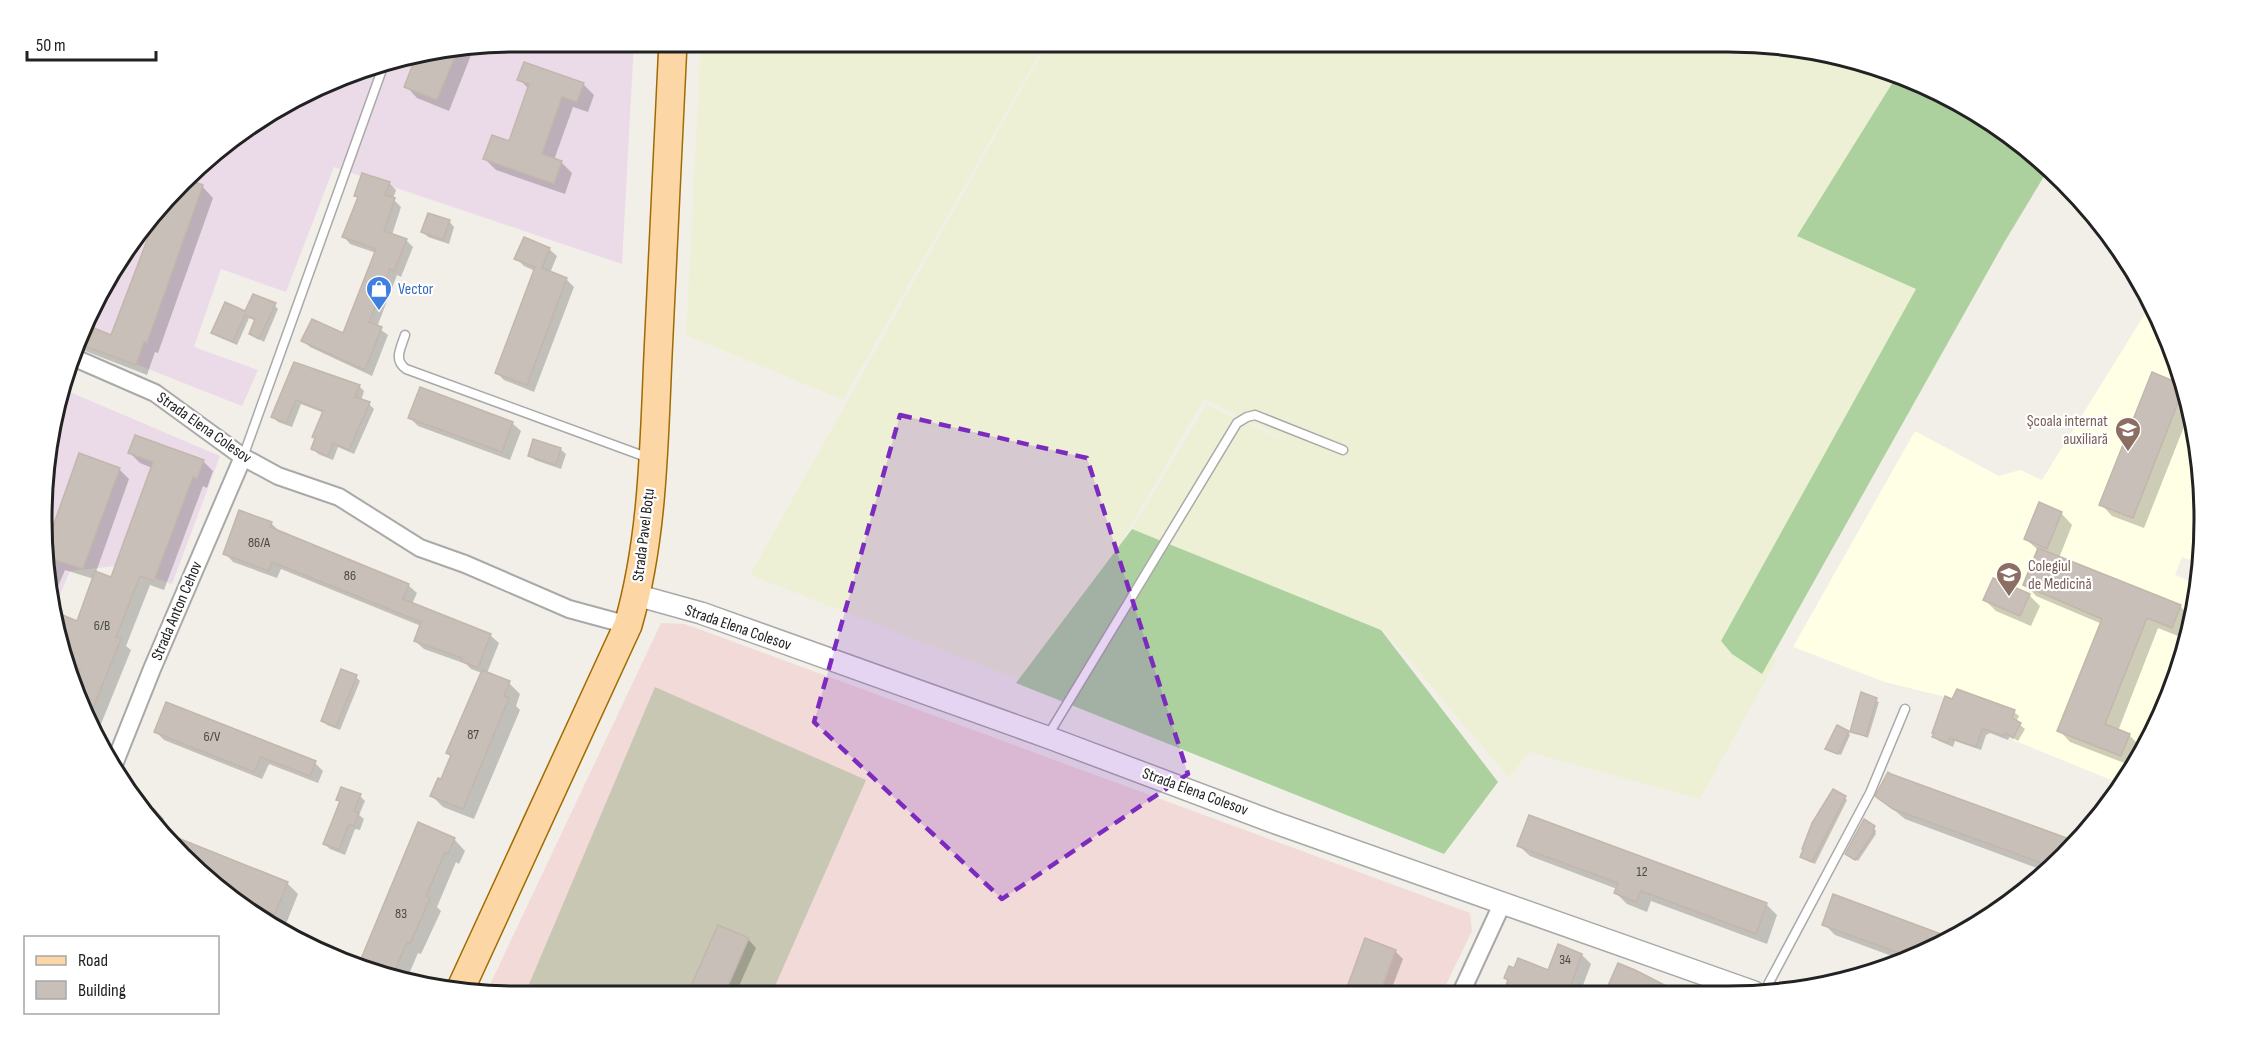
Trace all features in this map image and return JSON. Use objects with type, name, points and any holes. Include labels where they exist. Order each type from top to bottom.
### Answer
[{"type":"main road","name":"Strada Pavel Boțu","points":[[463,983],[628,625],[636,595],[652,459],[672,52]]},
{"type":"street","name":"Strada Elena Colesov","points":[[80,361],[155,393],[243,457],[278,476],[339,496],[420,548],[465,564],[569,609],[628,625]]},
{"type":"street","name":"Strada Anton Cehov","points":[[117,756],[243,457]]},
{"type":"street","name":"Strada Elena Colesov","points":[[636,595],[701,613],[1047,737],[1274,822],[1737,986]]},
{"type":"street","points":[[1464,986],[1503,902]]},
{"type":"lane","points":[[243,457],[381,73]]},
{"type":"lane","points":[[405,335],[398,357],[406,369],[652,459]]},
{"type":"lane","points":[[1047,737],[1237,423],[1247,417],[1255,416],[1343,450]]},
{"type":"lane","points":[[1768,984],[1870,793],[1905,709]]},
{"type":"highlighted area","points":[[900,415],[1087,458],[1188,774],[1002,899],[814,722]]},
{"type":"shaded area","points":[[633,52],[622,264],[334,167],[286,292],[221,269],[194,347],[258,370],[242,406],[86,345],[115,286],[131,260],[168,211],[211,168],[260,131],[286,115],[340,88],[398,68],[458,56],[488,53]]},
{"type":"shaded area","points":[[700,52],[1040,52],[843,400],[686,335]]},
{"type":"shaded area","points":[[1042,52],[1759,53],[1819,61],[1893,83],[1797,236],[1931,267],[1732,624],[1777,660],[1700,799],[1529,752],[1509,778],[1382,628],[1381,630],[1132,529],[1206,405],[1314,453],[1204,399],[1038,687],[750,575]]},
{"type":"shaded area","name":"Colegiul de Medicină","points":[[2146,312],[2170,369],[2186,428],[2194,488],[2194,550],[2193,561],[2182,557],[2175,575],[2191,582],[2179,640],[2170,669],[2146,725],[2114,781],[2013,740],[2020,724],[2006,731],[1946,697],[1885,682],[1793,647],[1915,431],[1999,476],[2020,470],[2042,480]]},
{"type":"shaded area","points":[[70,392],[220,456],[172,584],[116,566],[70,571],[59,597],[53,550],[53,488],[61,428]]},
{"type":"shaded area","points":[[661,623],[685,624],[1470,913],[1472,931],[1445,986],[490,985]]},
{"type":"shaded area","points":[[655,687],[866,780],[775,986],[528,986]]},
{"type":"green space","points":[[1893,83],[1934,101],[1987,131],[2044,176],[2005,241],[1762,674],[1732,654],[1721,641],[1916,289],[1797,236]]},
{"type":"green space","points":[[1132,529],[1381,630],[1498,782],[1444,854],[1016,683]]},
{"type":"building","points":[[455,56],[437,100],[404,87],[413,65]]},
{"type":"building","points":[[524,62],[584,83],[577,102],[562,97],[542,154],[562,161],[554,184],[483,159],[492,135],[509,141],[529,84],[517,80]]},
{"type":"building","points":[[362,173],[390,182],[385,195],[395,198],[384,231],[407,239],[394,271],[390,269],[369,322],[382,327],[365,370],[301,341],[312,319],[343,333],[376,249],[342,237],[358,197],[354,196]]},
{"type":"building","points":[[196,182],[203,185],[147,343],[144,342],[136,365],[86,346],[94,328],[111,335],[149,235]]},
{"type":"building","points":[[428,213],[450,220],[443,240],[421,232]]},
{"type":"building","points":[[524,237],[550,248],[542,268],[567,278],[527,385],[495,373],[535,267],[514,259]]},
{"type":"building","points":[[253,294],[276,303],[259,339],[249,334],[255,319],[245,315],[233,342],[211,333],[225,302],[245,311]]},
{"type":"building","points":[[294,362],[360,385],[355,397],[370,402],[349,450],[333,443],[328,456],[311,449],[315,438],[312,437],[323,411],[296,400],[286,423],[271,417]]},
{"type":"building","points":[[2152,372],[2174,381],[2179,399],[2133,518],[2099,505]]},
{"type":"building","points":[[420,387],[513,422],[502,452],[408,418]]},
{"type":"building","points":[[135,435],[204,460],[197,479],[193,477],[154,581],[140,576],[116,637],[121,639],[93,708],[79,674],[80,669],[77,668],[62,615],[77,621],[95,571],[111,577],[153,462],[128,453]]},
{"type":"building","points":[[533,439],[561,448],[556,465],[528,456]]},
{"type":"building","points":[[79,453],[120,468],[83,569],[54,560],[52,528]]},
{"type":"building","points":[[2039,502],[2062,512],[2047,549],[2024,539]]},
{"type":"building","points":[[239,510],[272,522],[270,527],[409,584],[403,599],[491,634],[478,668],[461,661],[462,658],[414,641],[421,622],[272,562],[269,571],[223,554]]},
{"type":"building","points":[[2038,548],[2181,605],[2172,628],[2147,618],[2105,724],[2130,734],[2121,756],[2057,731],[2102,619],[2023,585]]},
{"type":"building","points":[[1993,578],[2030,594],[2020,616],[1983,600]]},
{"type":"building","points":[[341,669],[357,675],[336,727],[321,721]]},
{"type":"building","points":[[482,670],[510,681],[504,696],[509,698],[463,809],[430,796],[438,778],[441,779],[451,755],[446,753]]},
{"type":"building","points":[[1957,689],[2015,710],[2012,718],[2021,723],[2013,738],[2005,733],[2004,736],[1984,729],[1976,747],[1950,738],[1948,743],[1932,737],[1945,696],[1952,699]]},
{"type":"building","points":[[1861,692],[1877,698],[1866,736],[1850,732]]},
{"type":"building","points":[[166,702],[316,761],[310,776],[261,757],[254,772],[154,732]]},
{"type":"building","points":[[1837,725],[1849,731],[1838,754],[1825,749]]},
{"type":"building","points":[[1888,772],[2068,838],[2043,863],[1893,809],[1875,796]]},
{"type":"building","points":[[341,787],[361,794],[354,811],[359,813],[354,826],[349,824],[339,850],[323,844],[340,801],[336,800]]},
{"type":"building","points":[[1833,789],[1846,796],[1812,862],[1800,857],[1802,849],[1812,823]]},
{"type":"building","points":[[1529,815],[1767,903],[1756,934],[1641,891],[1636,902],[1614,893],[1618,883],[1517,846]]},
{"type":"building","points":[[1864,819],[1875,826],[1873,830],[1875,831],[1855,860],[1845,854]]},
{"type":"building","points":[[418,822],[455,838],[448,854],[445,852],[426,896],[430,898],[410,944],[407,942],[395,969],[361,958]]},
{"type":"building","points":[[179,838],[288,882],[275,914],[260,907],[235,889],[211,870]]},
{"type":"building","points":[[1833,894],[1940,934],[1899,953],[1822,925]]},
{"type":"building","points":[[718,925],[749,938],[728,986],[691,986]]},
{"type":"building","points":[[1365,938],[1396,950],[1383,986],[1348,986]]},
{"type":"building","points":[[1558,944],[1582,954],[1571,986],[1506,986],[1508,980],[1504,978],[1509,966],[1514,968],[1518,958],[1548,970]]},
{"type":"building","points":[[1618,963],[1666,986],[1608,986]]},
{"type":"place","name":"Vector","points":[[379,312]]},
{"type":"place","name":"Şcoala internat auxiliară","points":[[2128,453]]},
{"type":"place","name":"Colegiul de Medicină","points":[[2009,598]]}]
